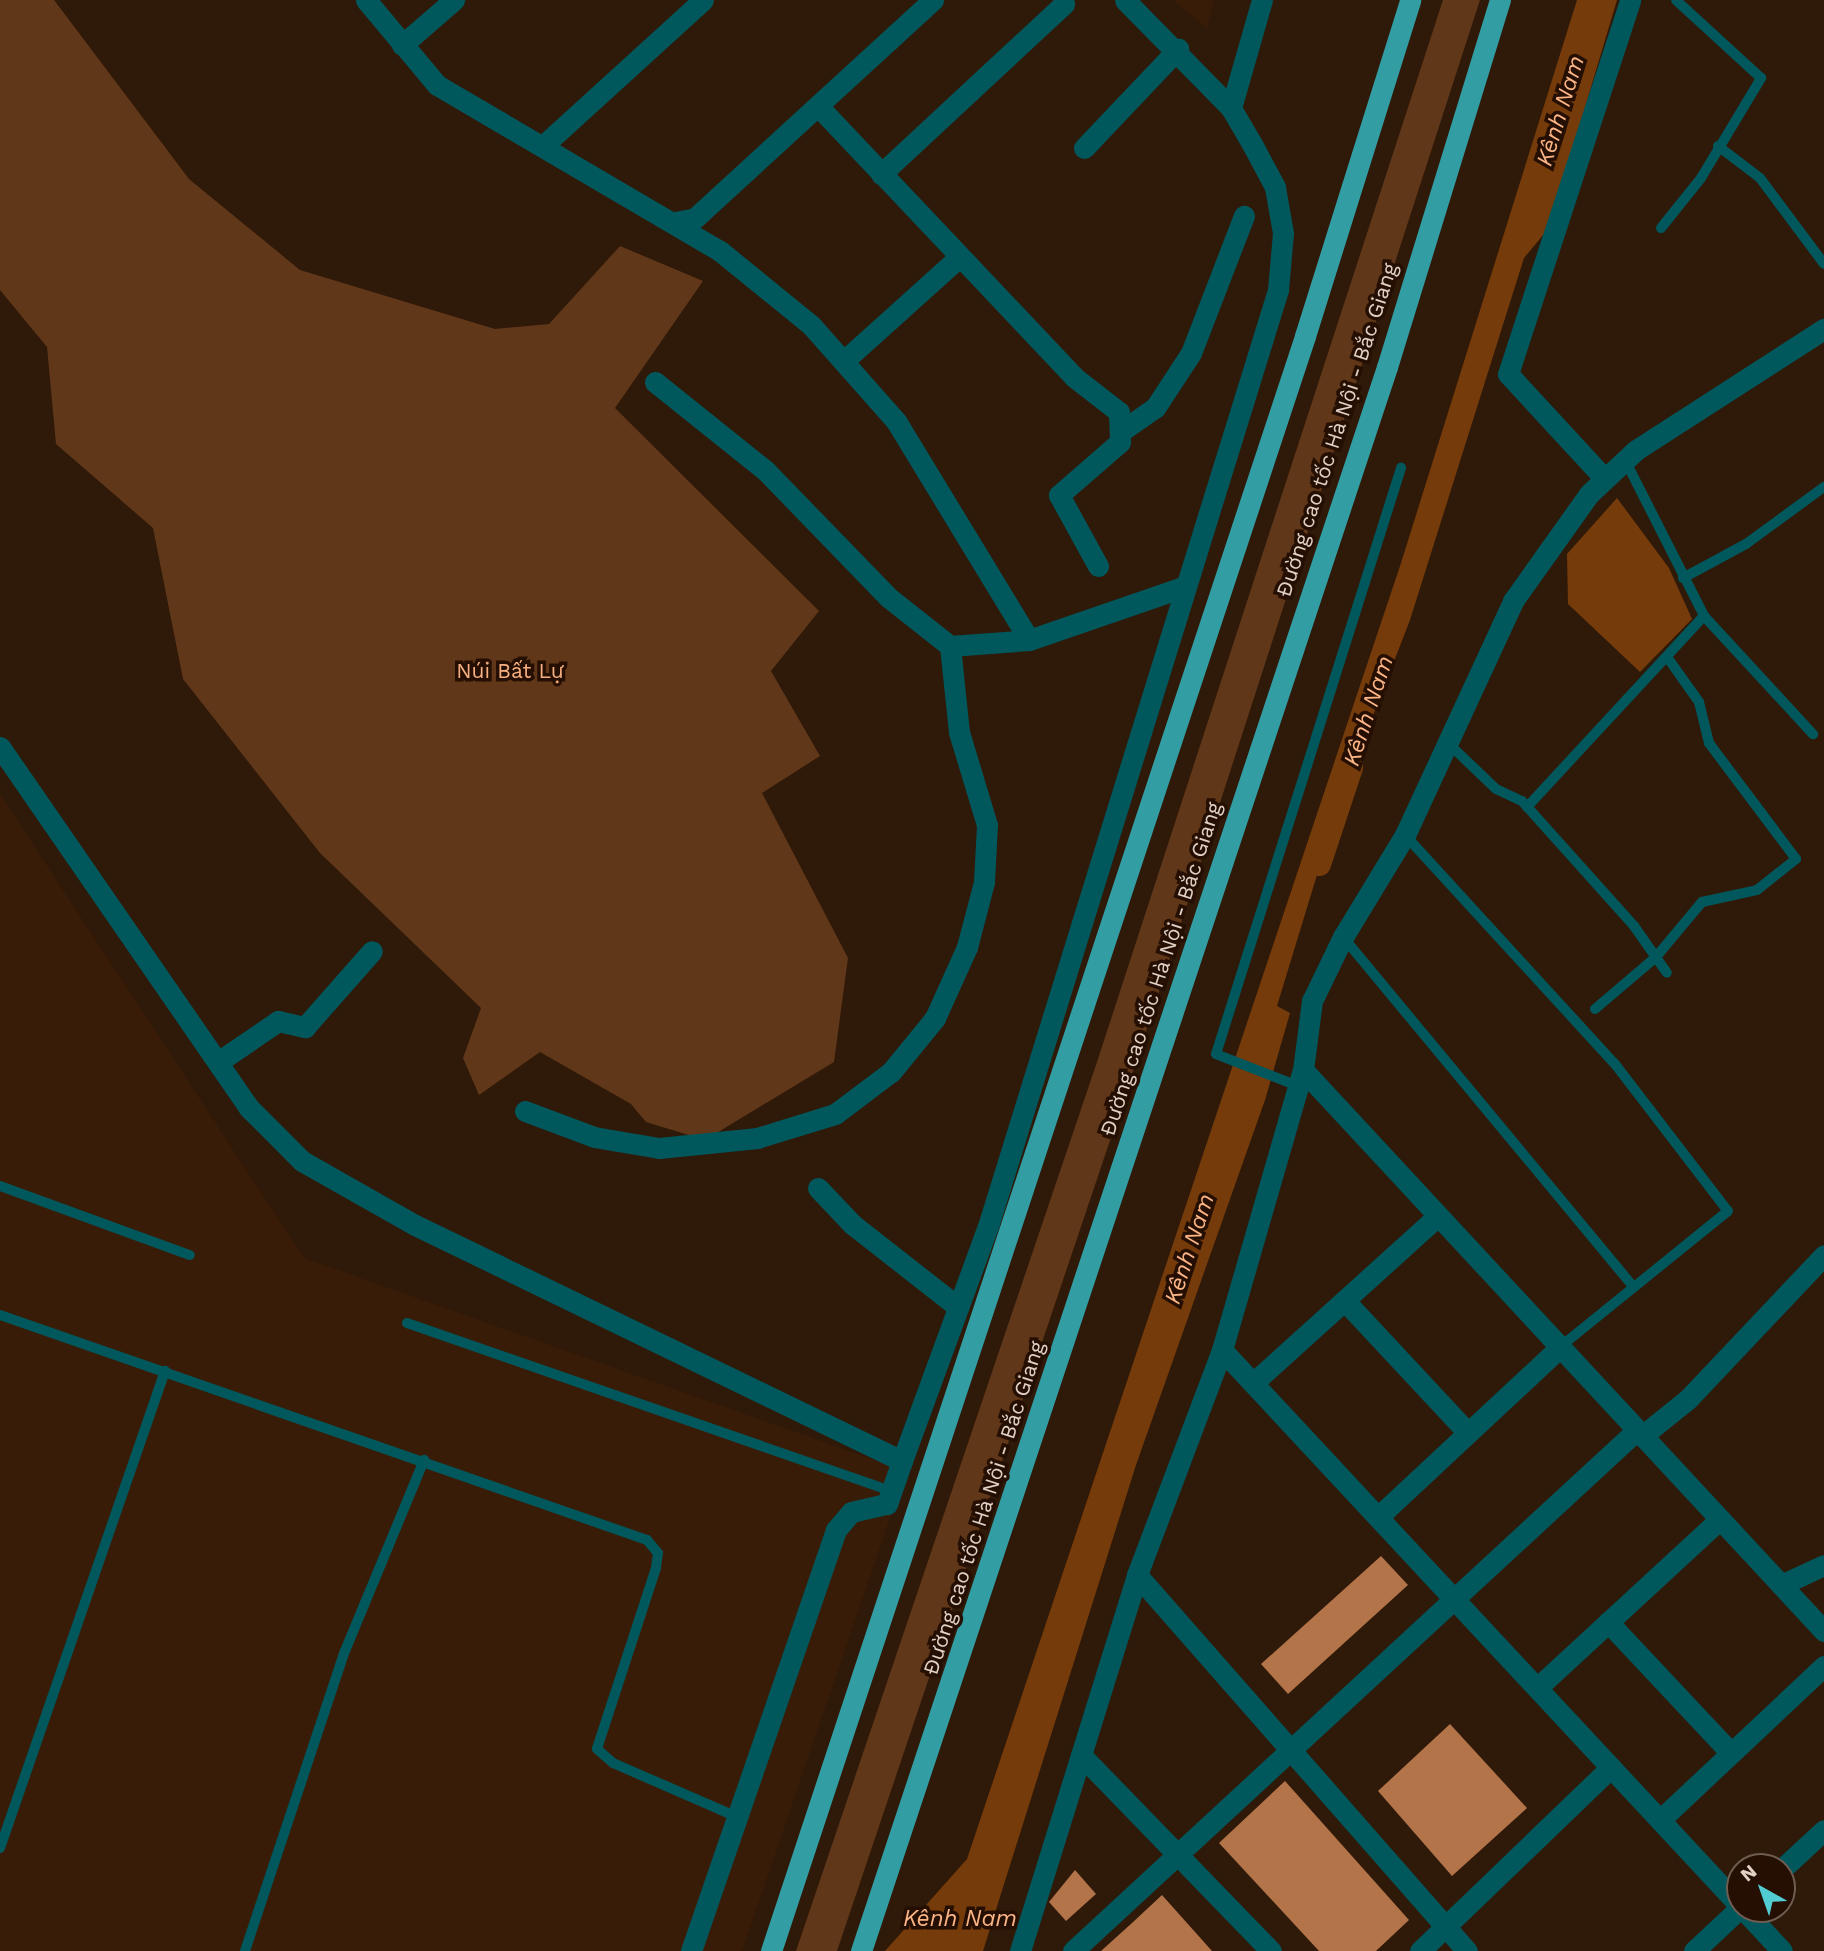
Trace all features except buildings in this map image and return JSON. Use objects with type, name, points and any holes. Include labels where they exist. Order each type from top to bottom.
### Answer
[{"type":"highway","points":[[771,1951],[1306,335],[1410,0]]},
{"type":"highway","name":"Đường cao tốc Hà Nội - Bắc Giang","points":[[863,1951],[1387,367],[1500,0]]},
{"type":"street","points":[[366,0],[437,85],[546,143],[720,251],[846,359],[896,421],[1029,640]]},
{"type":"street","points":[[402,45],[454,0]]},
{"type":"street","points":[[546,143],[703,0]]},
{"type":"street","points":[[675,222],[695,218],[933,0]]},
{"type":"street","points":[[691,1951],[836,1530],[851,1512],[878,1509],[895,1493],[902,1461],[958,1307],[1278,290],[1283,233],[1275,187],[1231,108],[1178,49],[1125,0]]},
{"type":"street","points":[[1231,108],[1262,0]]},
{"type":"street","points":[[1605,479],[1508,374],[1630,0]]},
{"type":"street","points":[[881,174],[1064,4]]},
{"type":"street","points":[[1084,148],[1178,49]]},
{"type":"street","points":[[818,106],[958,258],[1074,377],[1119,412],[1123,430],[1120,442],[1059,495],[1098,566]]},
{"type":"street","points":[[1123,430],[1155,408],[1191,354],[1244,216]]},
{"type":"street","points":[[846,359],[958,258]]},
{"type":"street","points":[[1024,1948],[1137,1575],[1222,1350],[1300,1078],[1312,1002],[1343,937],[1405,835],[1513,601],[1605,479],[1625,460],[1824,329]]},
{"type":"street","points":[[654,382],[766,471],[888,597],[950,646],[1029,640],[1186,586]]},
{"type":"street","points":[[525,1111],[583,1134],[659,1147],[757,1138],[835,1114],[891,1072],[935,1018],[967,947],[984,882],[986,825],[959,732],[950,646]]},
{"type":"street","points":[[0,747],[249,1108],[302,1161],[415,1225],[902,1461]]},
{"type":"street","points":[[218,1062],[278,1021],[305,1027],[372,951]]},
{"type":"street","points":[[1300,1078],[1438,1216],[1824,1632]]},
{"type":"street","points":[[818,1188],[852,1224],[958,1307]]},
{"type":"street","points":[[1253,1383],[1438,1216]]},
{"type":"street","points":[[1073,1951],[1640,1433],[1688,1399],[1824,1255]]},
{"type":"street","points":[[1345,1301],[1468,1433]]},
{"type":"street","points":[[1378,1517],[1560,1347]]},
{"type":"street","points":[[1222,1350],[1726,1892]]},
{"type":"street","points":[[1537,1688],[1720,1519]]},
{"type":"street","points":[[1781,1585],[1824,1565]]},
{"type":"street","points":[[1137,1575],[1289,1755],[1467,1951]]},
{"type":"street","points":[[1608,1622],[1731,1754]]},
{"type":"street","points":[[1660,1820],[1824,1666]]},
{"type":"street","points":[[1081,1755],[1181,1853],[1271,1951]]},
{"type":"street","points":[[1420,1951],[1611,1767]]},
{"type":"street","points":[[1796,1856],[1824,1830]]},
{"type":"street","points":[[1694,1951],[1726,1922]]},
{"type":"street","points":[[1755,1923],[1782,1951]]},
{"type":"lane","points":[[1661,228],[1761,78],[1676,0]]},
{"type":"lane","points":[[1718,146],[1760,178],[1824,264]]},
{"type":"lane","points":[[1625,460],[1704,616],[1813,734]]},
{"type":"lane","points":[[1300,1078],[1216,1055],[1401,468]]},
{"type":"lane","points":[[1683,578],[1746,544],[1824,487]]},
{"type":"lane","points":[[1527,807],[1704,616]]},
{"type":"lane","points":[[1595,1009],[1656,957],[1702,902],[1756,890],[1796,859],[1709,743],[1699,702],[1667,657]]},
{"type":"lane","points":[[1448,743],[1496,789],[1527,807],[1667,973]]},
{"type":"lane","points":[[1405,835],[1615,1064],[1728,1211],[1560,1347]]},
{"type":"lane","points":[[1343,937],[1633,1287]]},
{"type":"lane","points":[[0,1186],[190,1255]]},
{"type":"lane","points":[[0,1315],[424,1460],[647,1540],[657,1553],[656,1568],[597,1749],[613,1763],[737,1817]]},
{"type":"lane","points":[[407,1323],[895,1493]]},
{"type":"lane","points":[[0,1848],[166,1371]]},
{"type":"lane","points":[[245,1951],[345,1651],[424,1460]]},
{"type":"shaded area","points":[[1173,0],[1214,0],[1207,28]]},
{"type":"shaded area","points":[[0,794],[304,1258],[906,1471],[742,1951],[0,1951]]},
{"type":"green space","name":"Núi Bất Lự","points":[[0,0],[54,0],[189,179],[300,270],[495,329],[549,324],[620,246],[703,281],[615,408],[819,611],[771,671],[820,756],[762,793],[848,958],[834,1062],[705,1140],[646,1122],[631,1104],[540,1052],[479,1095],[463,1058],[481,1008],[320,853],[183,679],[153,528],[56,444],[47,347],[0,290]]},
{"type":"green space","points":[[1443,0],[1480,0],[1125,1096],[837,1951],[796,1951],[1097,1062]]},
{"type":"water","name":"Kênh Nam","points":[[1577,0],[1617,0],[1549,228],[1524,258],[1410,620],[1338,806],[1277,1006],[1290,1013],[1265,1100],[1136,1465],[983,1951],[885,1951],[967,1859],[1401,563]]},
{"type":"water","points":[[1617,498],[1669,568],[1692,619],[1640,672],[1568,604],[1567,554]]},
{"type":"waterway","name":"Kênh Nam","points":[[1319,864],[1351,767]]}]
